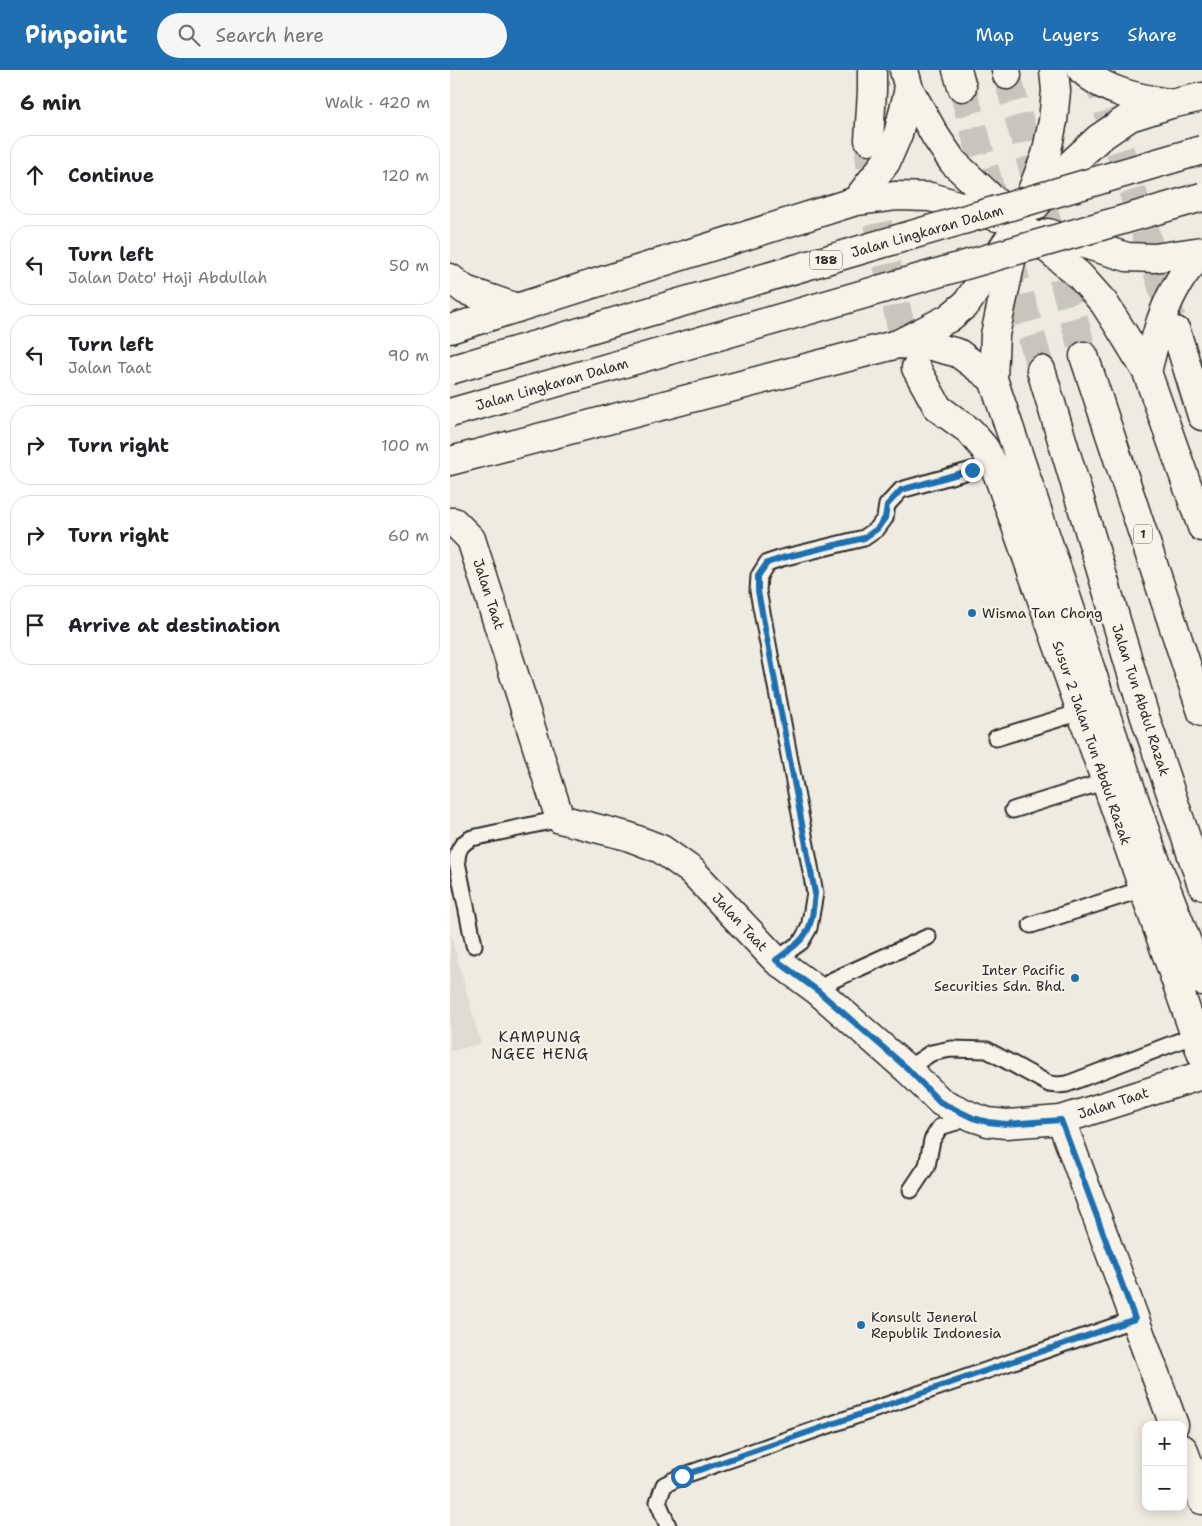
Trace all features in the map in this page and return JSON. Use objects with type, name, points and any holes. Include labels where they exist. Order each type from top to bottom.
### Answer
[{"type":"main road","points":[[869,140],[872,70]]},
{"type":"main road","points":[[1054,70],[1056,90],[1053,121],[1046,155],[1019,224],[995,335],[993,379],[1151,849],[1202,981]]},
{"type":"main road","points":[[1082,70],[1108,87],[1134,97],[1171,104]]},
{"type":"main road","points":[[906,79],[952,162],[1019,224],[1080,276],[1104,303],[1147,372],[1202,527]]},
{"type":"main road","points":[[856,201],[886,162],[898,134],[906,79]]},
{"type":"main road","points":[[450,461],[898,344],[949,318],[967,303],[1019,224],[1073,162],[1099,138],[1130,117],[1171,104],[1202,97]]},
{"type":"main road","name":"Jalan Lingkaran Dalam","points":[[450,370],[1202,150]]},
{"type":"main road","points":[[450,329],[856,201],[896,196],[931,197],[1094,249],[1126,257],[1154,258],[1202,252]]},
{"type":"main road","name":"Jalan Lingkaran Dalam","points":[[450,413],[1202,197]]},
{"type":"main road","points":[[1147,372],[1157,332],[1170,298],[1181,278],[1202,252]]},
{"type":"main road","points":[[450,278],[465,290],[517,308]]},
{"type":"main road","points":[[1176,331],[1202,416]]},
{"type":"main road","points":[[898,344],[931,346],[958,353],[993,379]]},
{"type":"main road","name":"1","points":[[1084,356],[1202,712]]},
{"type":"main road","name":"Susur 2 Jalan Tun Abdul Razak","points":[[916,368],[938,408],[970,432],[985,449],[998,475],[1198,1045]]},
{"type":"main road","name":"Jalan Tun Abdul Razak","points":[[1041,370],[1145,717],[1202,885]]},
{"type":"main road","name":"Jalan Taat","points":[[450,522],[454,522],[471,539],[560,819],[627,836],[661,849],[692,871],[776,960],[818,991],[907,1068],[940,1102],[973,1118],[988,1122],[1006,1124],[1061,1120],[1202,1075]]},
{"type":"main road","points":[[1061,1120],[1173,1421]]},
{"type":"main road","points":[[1187,1460],[1202,1500]]},
{"type":"lane","points":[[776,960],[801,942],[809,928],[815,893],[758,591],[758,576],[767,563],[864,538],[881,524],[885,518],[887,505],[901,490],[972,470]]},
{"type":"lane","points":[[996,738],[1081,712]]},
{"type":"lane","points":[[1013,810],[1106,781]]},
{"type":"lane","name":"Jalan Taat","points":[[474,945],[457,862],[459,847],[472,838],[560,819]]},
{"type":"lane","points":[[1031,925],[1144,888]]},
{"type":"lane","points":[[818,991],[833,980],[928,937]]},
{"type":"lane","points":[[907,1068],[931,1053],[951,1049],[987,1050],[1049,1084],[1058,1085],[1198,1045]]},
{"type":"lane","points":[[912,1190],[927,1166],[932,1140],[940,1128],[973,1118]]},
{"type":"lane","points":[[668,1526],[658,1502],[664,1485],[682,1476],[1135,1319]]},
{"type":"shaded area","points":[[450,932],[481,1044],[450,1051]]},
{"type":"tunnel","points":[[1095,70],[1172,319]]},
{"type":"tunnel","points":[[1007,75],[1084,356]]},
{"type":"tunnel","points":[[962,87],[996,209]]},
{"type":"tunnel","points":[[869,140],[870,188],[901,327],[914,362]]},
{"type":"tunnel","points":[[1009,255],[1041,370]]},
{"type":"place","name":"Wisma Tan Chong","points":[[972,613]]},
{"type":"place","name":"Inter Pacific Securities Sdn. Bhd.","points":[[1075,978]]},
{"type":"place","name":"Konsult Jeneral Republik Indonesia","points":[[861,1325]]},
{"type":"district","name":"KAMPUNG NGEE HENG","points":[[540,1046]]},
{"type":"route","points":[[682,1476],[1135,1319],[1061,1120],[1006,1124],[988,1122],[973,1118],[940,1102],[907,1068],[818,991],[776,960],[801,942],[809,928],[815,893],[758,591],[758,576],[767,563],[864,538],[877,529],[885,518],[887,505],[901,490],[972,470]]}]
